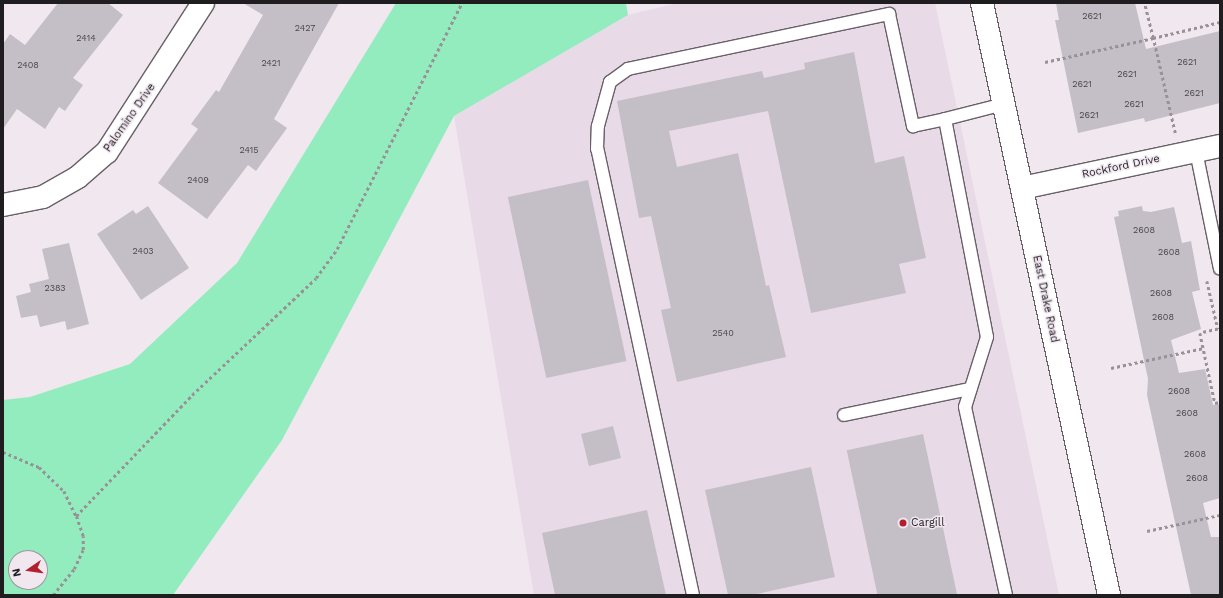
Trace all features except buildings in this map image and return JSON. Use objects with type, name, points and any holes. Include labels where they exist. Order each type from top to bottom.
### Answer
[{"type":"main road","name":"Palomino Drive","points":[[3,205],[43,197],[78,177],[107,152],[203,3]]},
{"type":"main road","name":"East Drake Road","points":[[982,3],[1109,595]]},
{"type":"main road","name":"Rockford Drive","points":[[1022,188],[1220,146]]},
{"type":"lane","points":[[693,595],[597,149],[598,126],[610,82],[628,69],[889,14],[913,126],[1004,104]]},
{"type":"lane","points":[[945,119],[987,337],[965,407],[1006,595]]},
{"type":"lane","points":[[1196,151],[1220,269]]},
{"type":"lane","points":[[844,415],[970,389]]},
{"type":"path","points":[[76,516],[192,395],[316,278],[362,203],[462,3]]},
{"type":"path","points":[[1144,3],[1175,133]]},
{"type":"path","points":[[1045,62],[1220,22]]},
{"type":"path","points":[[1207,279],[1218,329],[1200,333],[1215,403],[1220,402]]},
{"type":"path","points":[[1111,368],[1204,348]]},
{"type":"path","points":[[3,452],[40,467],[64,491],[84,536],[83,550],[74,569],[54,595]]},
{"type":"path","points":[[1147,531],[1220,515]]},
{"type":"shaded area","points":[[678,3],[935,3],[1059,595],[534,595],[454,116],[628,15]]},
{"type":"green space","points":[[396,3],[626,3],[628,15],[454,116],[282,440],[173,595],[3,595],[3,400],[30,397],[130,364],[237,263]]},
{"type":"place","name":"Cargill","points":[[903,523]]}]
